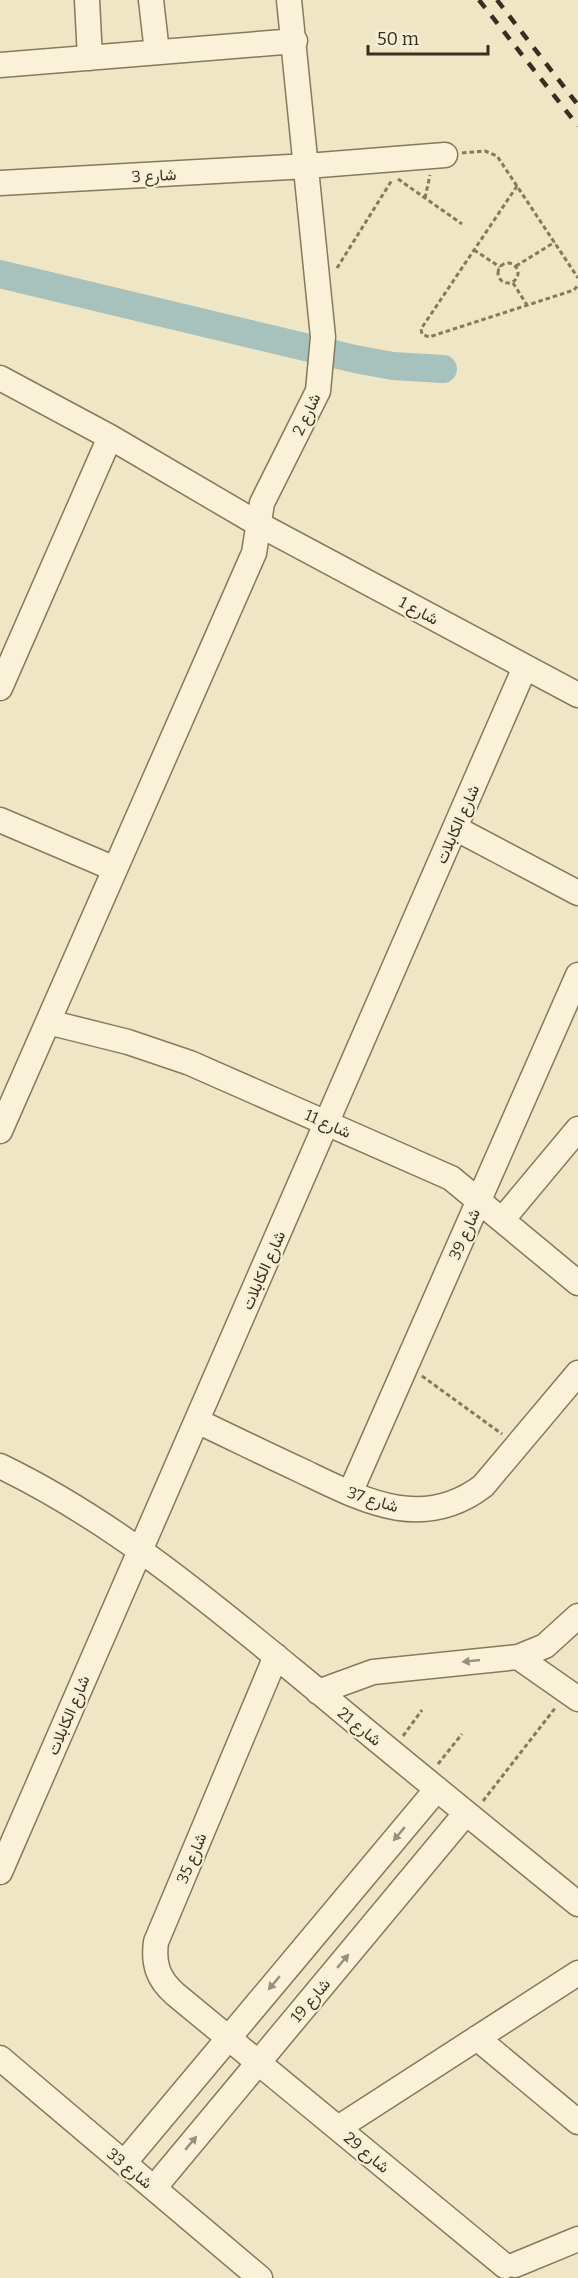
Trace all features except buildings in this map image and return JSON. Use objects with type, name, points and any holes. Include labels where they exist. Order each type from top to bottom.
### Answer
[{"type":"street","points":[[87,0],[90,58]]},
{"type":"street","points":[[151,0],[157,52]]},
{"type":"street","name":"شارع 2","points":[[260,525],[262,503],[314,401],[322,369],[323,337],[295,41],[289,0]]},
{"type":"street","points":[[0,65],[295,41]]},
{"type":"street","name":"شارع 3","points":[[0,183],[307,166],[445,155]]},
{"type":"street","points":[[0,378],[110,437],[260,525],[254,553],[0,1131]]},
{"type":"street","points":[[0,688],[8,650],[110,437]]},
{"type":"street","name":"شارع 1","points":[[260,525],[578,695]]},
{"type":"street","name":"شارع الكابلات","points":[[0,1872],[525,667]]},
{"type":"street","points":[[0,820],[115,869]]},
{"type":"street","points":[[455,828],[578,893]]},
{"type":"street","name":"شارع 39","points":[[350,1493],[578,975]]},
{"type":"street","name":"شارع 11","points":[[48,1022],[129,1042],[190,1063],[451,1178],[578,1283]]},
{"type":"street","name":"شارع 39","points":[[502,1220],[578,1129]]},
{"type":"street","name":"شارع 37","points":[[196,1421],[350,1493],[385,1506],[414,1510],[452,1505],[469,1497],[483,1486],[578,1373]]},
{"type":"street","name":"شارع 21","points":[[0,1466],[91,1515],[140,1549],[276,1656],[578,1904]]},
{"type":"street","points":[[318,1692],[373,1672],[518,1657],[545,1646],[578,1616]]},
{"type":"street","name":"شارع 35","points":[[229,2038],[164,1984],[157,1971],[154,1956],[156,1942],[276,1656]]},
{"type":"street","points":[[518,1657],[573,1696]]},
{"type":"street","points":[[124,2163],[229,2038],[432,1784]]},
{"type":"street","name":"شارع 19","points":[[154,2188],[468,1815]]},
{"type":"street","points":[[338,2128],[578,1973]]},
{"type":"street","name":"شارع 29","points":[[229,2038],[511,2272]]},
{"type":"street","points":[[477,2038],[578,2122]]},
{"type":"street","name":"شارع 33","points":[[0,2058],[260,2278]]},
{"type":"street","points":[[511,2272],[578,2239]]},
{"type":"path","points":[[445,155],[490,151],[497,156],[578,278]]},
{"type":"path","points":[[335,271],[394,177],[462,224]]},
{"type":"path","points":[[517,186],[421,329],[423,335],[429,337],[527,306],[574,290],[578,285]]},
{"type":"path","points":[[516,266],[555,242]]},
{"type":"path","points":[[474,250],[500,267]]},
{"type":"path","points":[[500,267],[508,263],[516,266]]},
{"type":"path","points":[[513,283],[519,275],[516,266]]},
{"type":"path","points":[[500,267],[498,276],[500,280],[504,283],[513,283]]},
{"type":"path","points":[[513,283],[527,306]]},
{"type":"path","points":[[406,1364],[518,1445]]},
{"type":"path","points":[[468,1815],[573,1696]]},
{"type":"path","points":[[392,1752],[422,1710]]},
{"type":"path","points":[[432,1784],[462,1734]]},
{"type":"waterway","points":[[0,274],[355,359],[393,366],[443,369]]},
{"type":"railway","points":[[479,0],[578,126]]},
{"type":"railway","points":[[497,0],[578,105]]}]
